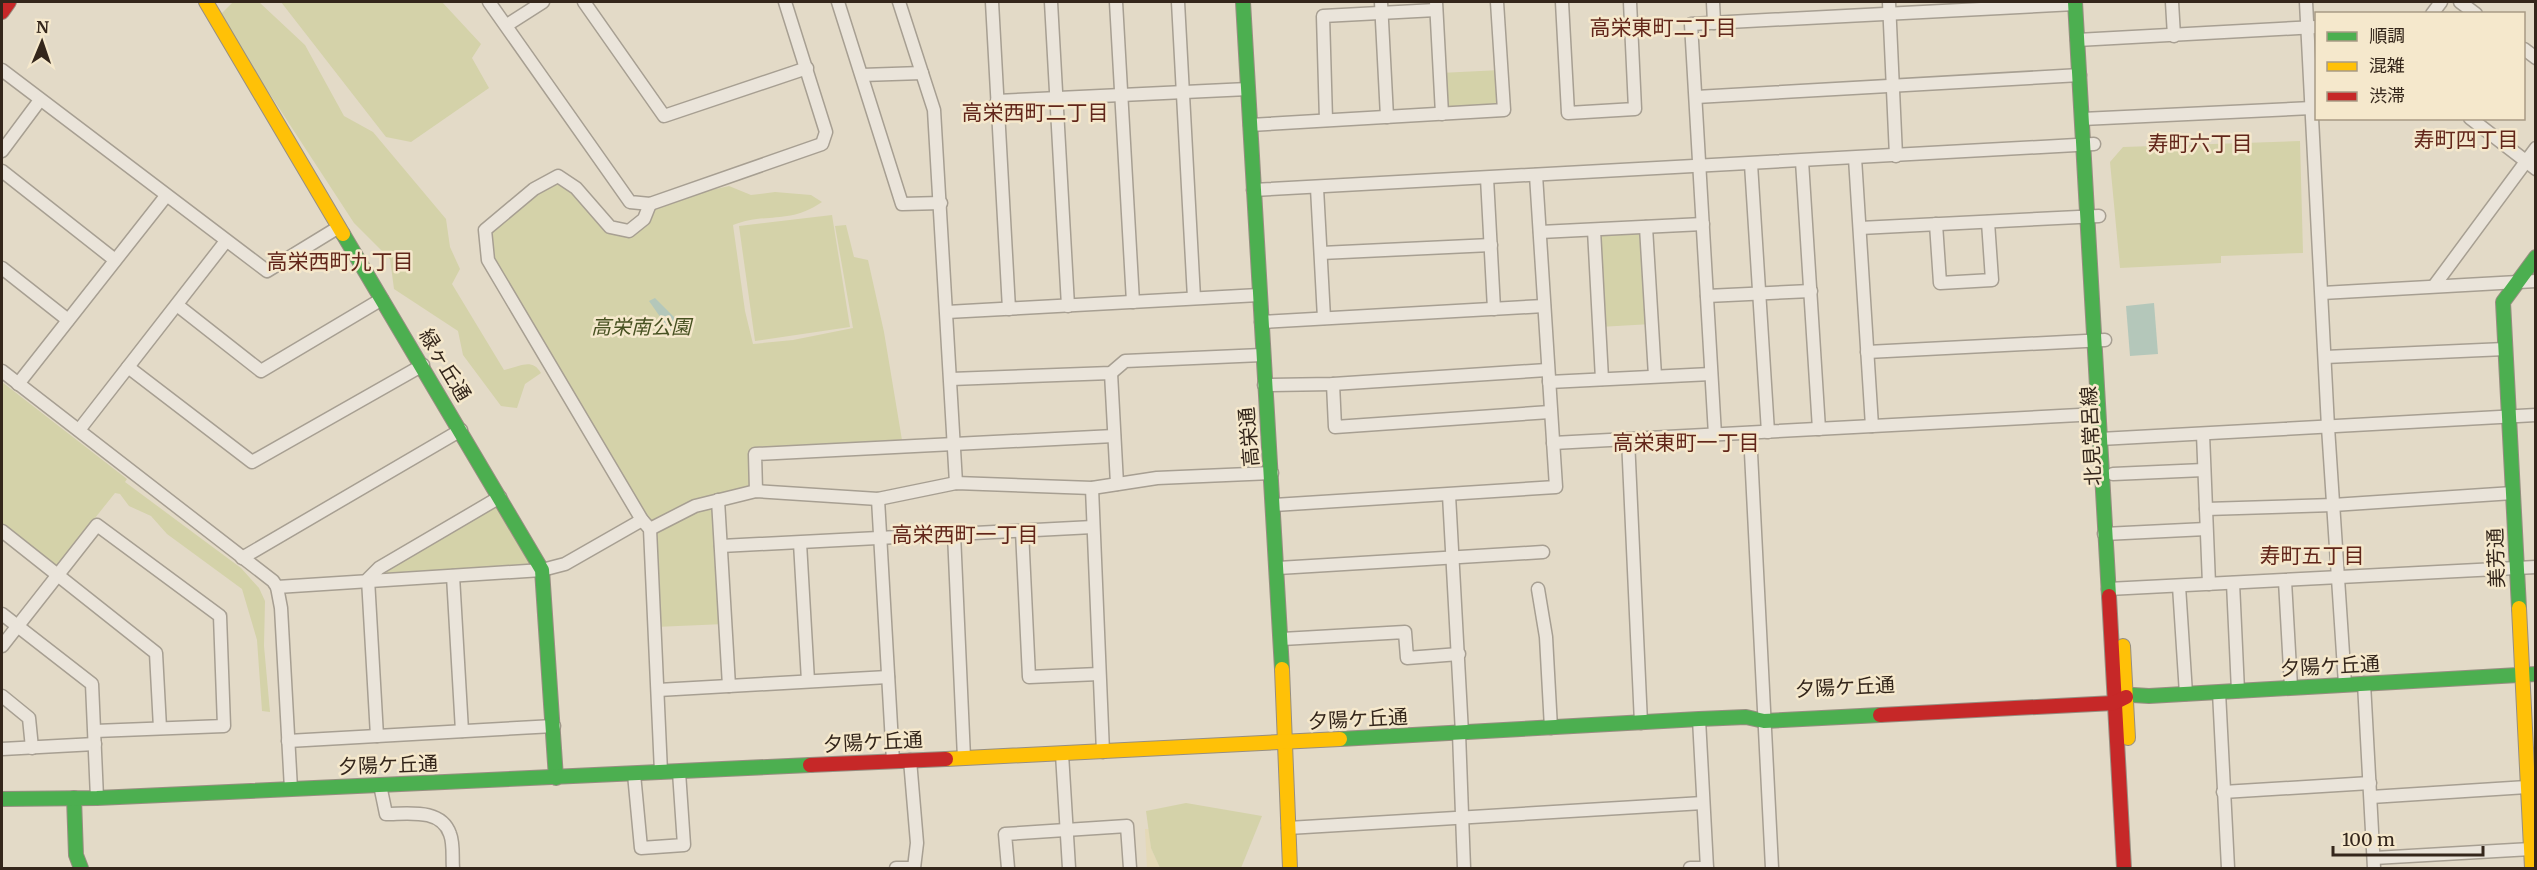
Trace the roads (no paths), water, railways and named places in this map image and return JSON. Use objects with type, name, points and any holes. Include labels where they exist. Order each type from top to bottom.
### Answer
[{"type":"street","points":[[2,12],[9,2]]},
{"type":"street","name":"緑ヶ丘通","points":[[206,2],[423,365],[542,570],[556,778]]},
{"type":"street","points":[[489,2],[630,202],[650,204],[822,144],[826,132],[785,2]]},
{"type":"street","points":[[507,25],[543,2]]},
{"type":"street","points":[[584,2],[664,116],[807,68]]},
{"type":"street","points":[[838,2],[902,204],[940,203]]},
{"type":"street","points":[[899,2],[934,110],[956,483]]},
{"type":"street","points":[[992,2],[1009,309]]},
{"type":"street","points":[[1051,2],[1068,306]]},
{"type":"street","points":[[1116,2],[1133,302]]},
{"type":"street","points":[[1178,2],[1194,298]]},
{"type":"street","name":"高栄通","points":[[1243,2],[1262,355],[1282,639],[1290,868]]},
{"type":"street","points":[[1250,125],[1504,110],[1497,2]]},
{"type":"street","points":[[1562,2],[1568,113],[1635,109],[1630,2]]},
{"type":"street","points":[[1713,2],[1714,23]]},
{"type":"street","points":[[1715,435],[1691,24],[1890,7],[2079,2]]},
{"type":"street","name":"北見常呂線","points":[[2079,2],[2114,589],[2124,868]]},
{"type":"street","points":[[2172,2],[2174,36]]},
{"type":"street","points":[[2306,2],[2312,27],[2312,108],[2328,427],[2345,684]]},
{"type":"street","points":[[2460,2],[2473,12]]},
{"type":"street","points":[[1326,120],[1323,16],[1381,8],[1436,6],[1442,114]]},
{"type":"street","points":[[1890,7],[1896,156]]},
{"type":"street","points":[[1381,8],[1387,117]]},
{"type":"street","points":[[2083,40],[2312,27]]},
{"type":"street","name":"北見常呂線","points":[[2083,40],[2079,75],[2087,119]]},
{"type":"street","points":[[2,70],[267,271],[339,227]]},
{"type":"street","points":[[862,75],[922,73]]},
{"type":"street","points":[[1696,97],[2079,75]]},
{"type":"street","points":[[997,101],[1248,89]]},
{"type":"street","points":[[2,151],[40,100]]},
{"type":"street","points":[[2087,119],[2312,108]]},
{"type":"street","points":[[2473,120],[2530,165]]},
{"type":"street","points":[[1253,190],[2089,144]]},
{"type":"street","points":[[2434,286],[2530,165],[2535,148]]},
{"type":"street","points":[[1855,158],[1872,426]]},
{"type":"street","points":[[1802,161],[1819,429]]},
{"type":"street","points":[[1750,164],[1768,432]]},
{"type":"street","points":[[2,171],[115,260]]},
{"type":"street","points":[[1274,505],[1556,487],[1536,176]]},
{"type":"street","points":[[650,204],[644,219],[629,231],[609,227],[576,188],[558,177],[534,189],[485,230],[488,260],[646,524],[658,690],[661,772]]},
{"type":"street","points":[[1487,178],[1494,309]]},
{"type":"street","points":[[1317,188],[1324,318]]},
{"type":"street","points":[[18,384],[166,196]]},
{"type":"street","points":[[1860,228],[2093,216]]},
{"type":"street","points":[[1936,224],[1940,283],[1992,280],[1988,222]]},
{"type":"street","points":[[1540,232],[1703,224]]},
{"type":"street","points":[[1646,227],[1655,376]]},
{"type":"street","points":[[1594,230],[1602,379]]},
{"type":"street","points":[[79,429],[226,241]]},
{"type":"street","points":[[1321,253],[1491,245]]},
{"type":"street","name":"美芳通","points":[[2533,860],[2520,674],[2503,302],[2535,257]]},
{"type":"street","points":[[2,268],[69,320]]},
{"type":"street","points":[[2322,292],[2535,281]]},
{"type":"street","points":[[1707,296],[1811,291]]},
{"type":"street","points":[[947,312],[1259,295]]},
{"type":"street","points":[[177,305],[261,371],[382,299]]},
{"type":"street","points":[[1261,322],[1544,306]]},
{"type":"street","points":[[1867,352],[2100,340]]},
{"type":"street","name":"北見常呂線","points":[[2100,340],[2098,414],[2113,474],[2110,533]]},
{"type":"street","points":[[2325,357],[2505,349]]},
{"type":"street","points":[[951,379],[1111,373],[1125,362],[1262,355]]},
{"type":"street","points":[[128,367],[252,462],[423,365]]},
{"type":"street","points":[[2,371],[273,581],[277,587],[281,608],[291,789]]},
{"type":"street","points":[[1111,373],[1117,484]]},
{"type":"street","points":[[1264,385],[1548,376],[1602,379],[1711,374]]},
{"type":"street","points":[[1333,384],[1335,427],[1550,412]]},
{"type":"street","points":[[1553,443],[2098,414]]},
{"type":"street","points":[[2105,439],[2535,415]]},
{"type":"street","points":[[242,558],[461,430]]},
{"type":"street","points":[[1750,433],[1772,868]]},
{"type":"street","points":[[2203,434],[2209,584]]},
{"type":"street","points":[[756,491],[755,454],[1114,436]]},
{"type":"street","points":[[1628,439],[1641,723]]},
{"type":"street","points":[[2113,474],[2204,470]]},
{"type":"street","points":[[277,587],[368,579],[542,570],[566,564],[646,524],[695,506],[756,491],[878,499],[956,483],[1092,488],[1157,478],[1272,472]]},
{"type":"street","points":[[1092,488],[1103,752]]},
{"type":"street","points":[[2206,509],[2333,505],[2513,493]]},
{"type":"street","points":[[1449,495],[1459,654],[1464,868]]},
{"type":"street","points":[[377,736],[368,579],[379,568],[500,497]]},
{"type":"street","points":[[878,499],[893,761]]},
{"type":"street","points":[[718,500],[729,686]]},
{"type":"street","points":[[2,646],[97,525],[220,616],[224,726],[95,731]]},
{"type":"street","points":[[721,546],[1093,527]]},
{"type":"street","points":[[2110,533],[2206,529]]},
{"type":"street","points":[[2,531],[156,652],[160,728]]},
{"type":"street","points":[[1022,531],[1029,677],[1099,674]]},
{"type":"street","points":[[954,534],[964,758]]},
{"type":"street","points":[[800,543],[808,681]]},
{"type":"street","points":[[1278,568],[1543,552]]},
{"type":"street","points":[[2114,589],[2535,567]]},
{"type":"street","points":[[453,576],[462,731]]},
{"type":"street","points":[[2285,581],[2291,687]]},
{"type":"street","points":[[2233,583],[2238,690]]},
{"type":"street","points":[[2179,586],[2186,693]]},
{"type":"street","points":[[1538,589],[1546,637],[1551,728]]},
{"type":"street","points":[[2,614],[92,684],[97,798]]},
{"type":"street","points":[[1282,639],[1405,632],[1407,658],[1459,654]]},
{"type":"street","name":"夕陽ケ丘通","points":[[2,799],[97,798],[556,778],[1286,743],[2535,674]]},
{"type":"street","points":[[658,690],[888,677]]},
{"type":"street","points":[[2364,683],[2374,863],[2533,860]]},
{"type":"street","points":[[2219,692],[2228,868]]},
{"type":"street","points":[[2,696],[29,718],[32,748]]},
{"type":"street","name":"北見常呂線","points":[[2118,697],[2135,868]]},
{"type":"street","points":[[1690,868],[1707,868],[1699,719]]},
{"type":"street","points":[[288,741],[554,726]]},
{"type":"street","points":[[2,749],[95,744]]},
{"type":"street","points":[[1062,754],[1069,868]]},
{"type":"street","points":[[896,868],[914,868],[917,843],[910,760]]},
{"type":"street","points":[[634,774],[641,848],[684,845],[679,771]]},
{"type":"street","points":[[2223,792],[2370,783]]},
{"type":"street","points":[[380,785],[386,814],[428,814],[441,821],[450,834],[453,868]]},
{"type":"street","points":[[2371,797],[2528,787]]},
{"type":"street","points":[[74,798],[76,855],[81,868]]},
{"type":"street","points":[[1288,828],[1703,803]]},
{"type":"street","points":[[1008,868],[1005,834],[1126,826],[1130,868]]},
{"type":"district","name":"高栄東町二丁目","points":[[1663,28]]},
{"type":"district","name":"高栄西町二丁目","points":[[1035,113]]},
{"type":"district","name":"寿町四丁目","points":[[2466,140]]},
{"type":"district","name":"寿町六丁目","points":[[2200,144]]},
{"type":"district","name":"高栄西町九丁目","points":[[340,262]]},
{"type":"district","name":"高栄東町一丁目","points":[[1686,443]]},
{"type":"district","name":"高栄西町一丁目","points":[[965,535]]},
{"type":"district","name":"寿町五丁目","points":[[2312,556]]},
{"type":"park label","name":"高栄南公園","points":[[641,327]]}]
